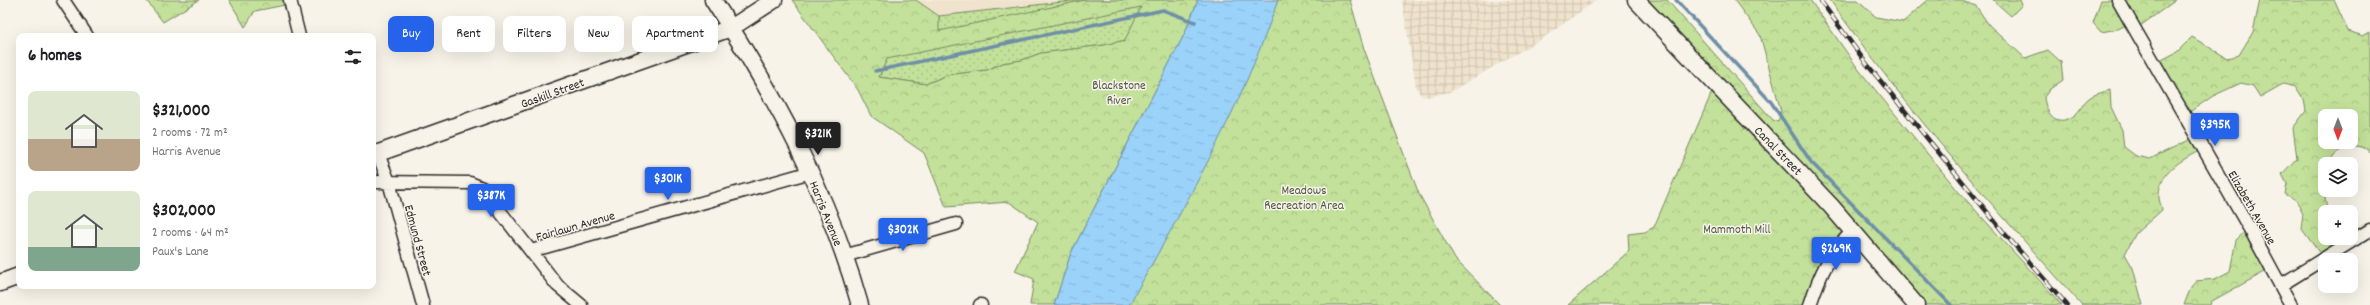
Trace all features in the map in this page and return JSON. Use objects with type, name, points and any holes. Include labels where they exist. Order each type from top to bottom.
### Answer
[{"type":"street","points":[[63,0],[86,33]]},
{"type":"street","points":[[290,0],[298,33]]},
{"type":"street","name":"Harris Avenue","points":[[713,0],[777,105],[811,172],[844,256],[860,305]]},
{"type":"street","name":"Gaskill Street","points":[[376,154],[731,28],[774,0]]},
{"type":"street","name":"Canal Street","points":[[1636,0],[1853,231],[1916,305]]},
{"type":"street","name":"Elizabeth Avenue","points":[[2118,0],[2291,305]]},
{"type":"street","name":"Edmund Street","points":[[376,154],[389,182],[423,305]]},
{"type":"street","name":"Fairlawn Avenue","points":[[531,251],[811,172]]},
{"type":"street","points":[[376,182],[475,184],[482,188],[557,285],[581,305]]},
{"type":"street","points":[[844,256],[956,224]]},
{"type":"street","points":[[2281,285],[2370,230]]},
{"type":"street","points":[[1810,305],[1824,267],[1838,246],[1853,231]]},
{"type":"street","points":[[0,283],[16,277]]},
{"type":"shaded area","points":[[916,0],[1081,0],[939,16]]},
{"type":"shaded area","points":[[1402,0],[1597,0],[1543,38],[1450,92],[1427,97],[1420,94],[1416,87]]},
{"type":"green space","points":[[146,0],[199,0],[163,22]]},
{"type":"green space","points":[[229,0],[284,0],[285,5],[255,11],[245,27]]},
{"type":"green space","name":"Blackstone River","points":[[792,0],[916,0],[939,16],[939,31],[1085,0],[1198,0],[1184,35],[1071,253],[1054,305],[1030,305],[1034,279],[1015,271],[1038,222],[1009,202],[946,207],[924,153],[871,116],[858,90]],"holes":[[[1141,7],[1124,42],[1121,41],[1104,45],[1041,53],[1022,60],[1003,63],[987,70],[947,75],[926,84],[879,77],[887,59]]]},
{"type":"green space","points":[[1080,0],[1174,0],[1141,48],[1121,41],[1105,45],[1041,53],[1022,60],[1003,63],[987,70],[947,75],[926,84],[879,77],[887,58],[938,38],[939,16]]},
{"type":"green space","name":"Meadows Recreation Area","points":[[1272,0],[1350,0],[1364,49],[1419,194],[1455,259],[1500,305],[1124,305]]},
{"type":"green space","name":"Mammoth Mill","points":[[1640,0],[1667,0],[1773,120],[1778,122],[1781,111],[1760,35],[1734,0],[1810,0],[1859,70],[1958,191],[2062,305],[1916,305],[1852,233],[1808,305],[1568,305],[1629,251],[1628,234],[1645,232],[1654,227],[1712,92]]},
{"type":"green space","points":[[1830,0],[1858,0],[1876,17],[1903,22],[1928,0],[1959,0],[1976,6],[1989,25],[2025,58],[2048,50],[2061,62],[2063,80],[2050,89],[2044,97],[2047,109],[2054,118],[2058,120],[2069,119],[2077,113],[2089,98],[2096,94],[2110,90],[2111,107],[2122,130],[2124,147],[2136,156],[2150,159],[2193,138],[2201,150],[2179,163],[2167,174],[2159,189],[2159,200],[2162,210],[2136,233],[2125,254],[2133,268],[2143,305],[2082,305],[1951,157],[1889,80]]},
{"type":"green space","points":[[1993,0],[2020,0],[2022,5],[2011,16]]},
{"type":"green space","points":[[2101,0],[2176,0],[2136,29],[2128,24],[2118,29],[2101,32],[2093,23]]},
{"type":"green space","points":[[2260,0],[2334,0],[2348,31],[2363,36],[2370,32],[2370,153],[2366,149],[2358,147],[2358,109],[2318,109],[2318,149],[2345,149],[2334,157],[2318,157],[2318,197],[2325,197],[2326,205],[2318,205],[2318,245],[2345,245],[2333,253],[2320,253],[2301,228],[2303,214],[2296,200],[2285,194],[2287,184],[2282,174],[2297,158],[2293,128],[2306,111],[2304,100],[2296,87],[2283,84],[2260,97],[2253,86],[2241,83],[2213,96],[2185,115],[2154,64],[2177,52],[2192,37],[2227,58],[2239,55],[2253,32]]},
{"type":"green space","points":[[2248,229],[2270,269],[2212,301],[2210,305],[2184,305],[2191,287],[2196,281],[2215,279],[2230,271],[2236,240]]},
{"type":"water","points":[[1198,0],[1278,0],[1264,40],[1230,118],[1191,194],[1129,305],[1054,305],[1071,253],[1184,35]]},
{"type":"waterway","points":[[1676,0],[1771,102],[1811,162],[1951,305]]},
{"type":"waterway","points":[[875,71],[1163,10],[1195,22]]},
{"type":"railway","points":[[1820,0],[1866,63],[2005,234],[2067,305]]}]
